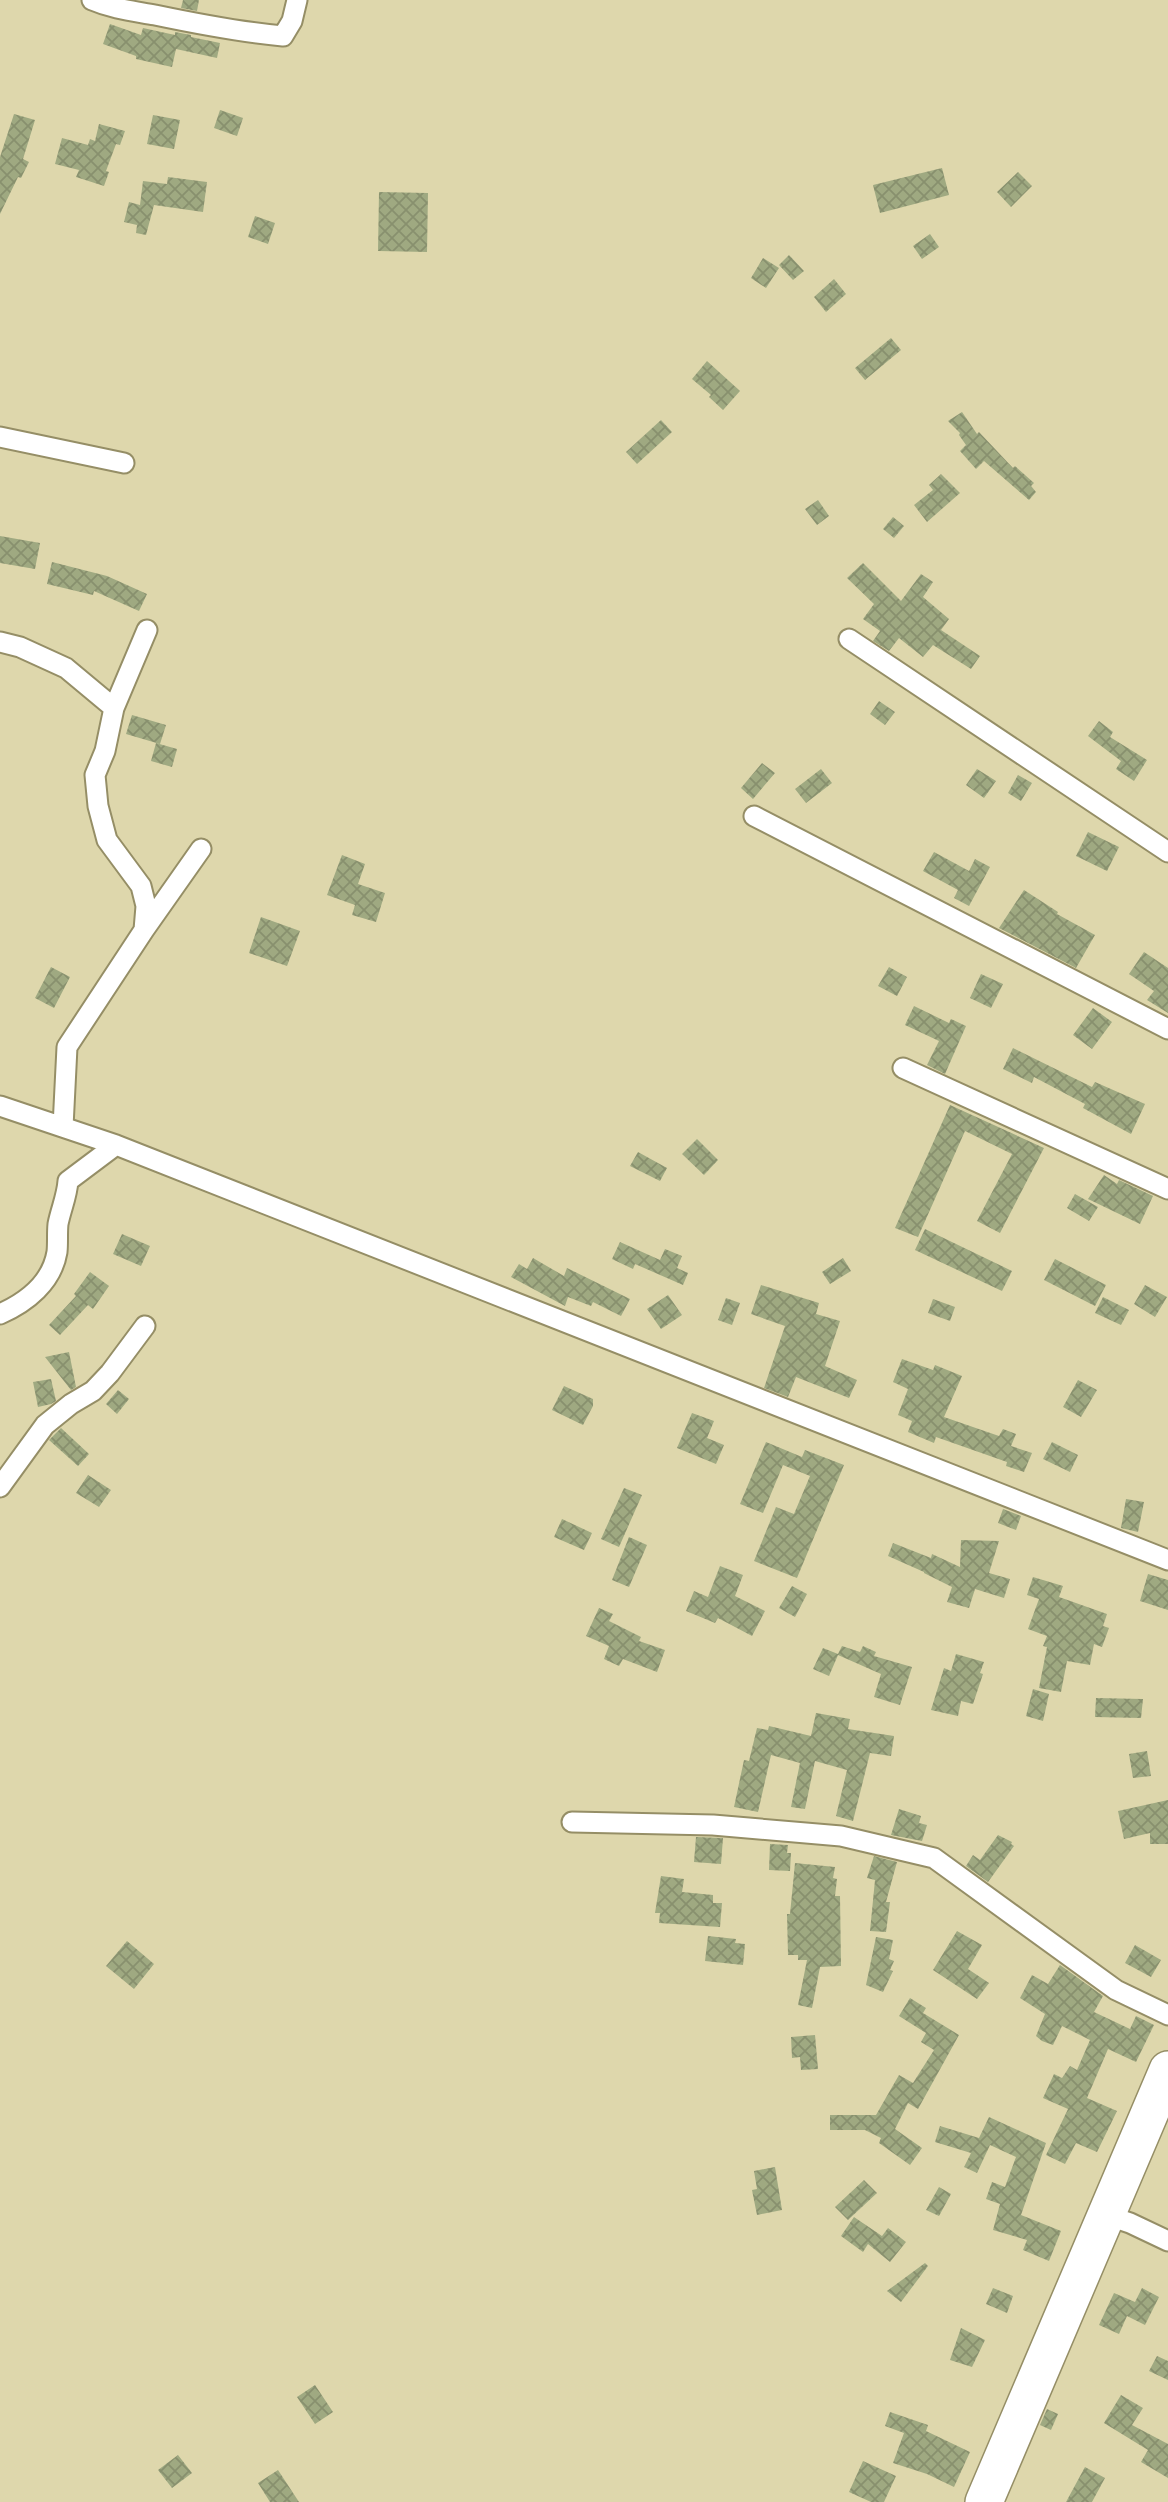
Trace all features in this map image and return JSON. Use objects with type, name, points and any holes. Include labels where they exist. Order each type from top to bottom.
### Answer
[{"type":"highway","points":[[984,2501],[1167,2076]]},
{"type":"street","points":[[92,0],[113,9],[186,23],[237,32],[283,36],[292,21],[298,0]]},
{"type":"street","points":[[0,438],[124,463]]},
{"type":"street","points":[[144,930],[146,906],[141,886],[107,839],[98,806],[94,775],[105,751],[114,708],[147,630]]},
{"type":"street","points":[[849,639],[1168,852]]},
{"type":"street","points":[[0,642],[20,647],[66,668],[114,708]]},
{"type":"street","points":[[754,816],[1168,1029]]},
{"type":"street","points":[[63,1127],[67,1047],[201,849]]},
{"type":"street","points":[[902,1068],[1168,1189]]},
{"type":"street","points":[[0,1106],[116,1145],[1168,1560]]},
{"type":"street","points":[[0,1314],[30,1297],[47,1278],[57,1252],[58,1224],[68,1181],[116,1145]]},
{"type":"street","points":[[0,1487],[45,1425],[93,1391],[145,1326]]},
{"type":"street","points":[[572,1822],[713,1825],[841,1836],[934,1858],[1116,1990],[1168,2015]]},
{"type":"street","points":[[1106,2215],[1168,2241]]},
{"type":"building","points":[[183,0],[199,0],[197,11],[181,8]]},
{"type":"building","points":[[110,24],[141,35],[143,28],[175,35],[175,32],[191,35],[220,43],[217,58],[176,49],[172,67],[136,59],[136,56],[103,44]]},
{"type":"building","points":[[220,110],[243,118],[237,136],[214,128]]},
{"type":"building","points":[[14,114],[35,120],[23,159],[29,162],[21,178],[18,177],[0,214],[0,157]]},
{"type":"building","points":[[153,115],[180,120],[174,149],[147,144]]},
{"type":"building","points":[[99,124],[125,131],[120,145],[116,144],[106,171],[109,172],[104,186],[76,177],[79,170],[55,164],[62,138],[88,145],[90,139],[95,141]]},
{"type":"building","points":[[942,168],[949,195],[880,213],[873,185]]},
{"type":"building","points":[[1018,172],[1032,186],[1011,207],[997,192]]},
{"type":"building","points":[[168,177],[207,182],[203,212],[154,205],[146,235],[136,233],[137,225],[124,222],[129,202],[140,205],[143,181],[167,184]]},
{"type":"building","points":[[379,192],[428,193],[427,252],[378,251]]},
{"type":"building","points":[[255,216],[275,223],[268,244],[248,237]]},
{"type":"building","points":[[930,234],[939,247],[922,259],[913,246]]},
{"type":"building","points":[[789,255],[804,271],[793,280],[779,265]]},
{"type":"building","points":[[763,258],[779,268],[766,288],[751,278]]},
{"type":"building","points":[[834,279],[846,294],[826,312],[814,297]]},
{"type":"building","points":[[891,338],[901,350],[865,380],[855,368]]},
{"type":"building","points":[[707,361],[740,391],[723,410],[709,397],[711,395],[692,379]]},
{"type":"building","points":[[962,412],[977,434],[979,432],[1013,468],[1015,466],[1034,483],[1031,486],[1036,492],[1029,500],[984,461],[976,469],[960,451],[966,445],[960,433],[948,421]]},
{"type":"building","points":[[661,420],[672,432],[637,464],[626,452]]},
{"type":"building","points":[[941,474],[960,493],[927,522],[914,505],[933,490],[929,485]]},
{"type":"building","points":[[818,500],[829,516],[817,525],[805,509]]},
{"type":"building","points":[[893,517],[904,526],[894,538],[883,529]]},
{"type":"building","points":[[0,536],[40,543],[35,569],[0,563]]},
{"type":"building","points":[[52,562],[107,576],[147,594],[139,611],[94,591],[93,595],[47,584]]},
{"type":"building","points":[[863,563],[901,601],[921,574],[933,582],[923,597],[949,619],[941,630],[980,656],[971,669],[933,645],[923,657],[899,638],[889,651],[873,641],[880,631],[863,619],[874,604],[847,578]]},
{"type":"building","points":[[879,701],[895,712],[885,725],[870,714]]},
{"type":"building","points":[[132,715],[166,725],[160,744],[126,734]]},
{"type":"building","points":[[1099,721],[1113,732],[1110,737],[1147,760],[1134,781],[1116,769],[1121,761],[1088,736]]},
{"type":"building","points":[[156,743],[177,749],[172,767],[151,761]]},
{"type":"building","points":[[762,763],[775,773],[753,799],[741,788]]},
{"type":"building","points":[[821,769],[832,783],[806,803],[795,789]]},
{"type":"building","points":[[977,769],[996,781],[984,798],[966,785]]},
{"type":"building","points":[[1018,775],[1032,783],[1021,801],[1008,793]]},
{"type":"building","points":[[1088,832],[1119,847],[1107,871],[1076,856]]},
{"type":"building","points":[[934,852],[969,871],[975,859],[990,867],[969,906],[954,898],[958,890],[923,871]]},
{"type":"building","points":[[342,855],[365,864],[358,884],[385,893],[376,922],[352,915],[355,905],[327,895]]},
{"type":"building","points":[[1024,890],[1058,912],[1057,914],[1095,935],[1076,968],[999,928]]},
{"type":"building","points":[[261,917],[300,931],[287,966],[249,953]]},
{"type":"building","points":[[1144,952],[1168,968],[1168,1013],[1147,1000],[1154,991],[1129,974]]},
{"type":"building","points":[[51,967],[70,977],[54,1008],[35,998]]},
{"type":"building","points":[[889,967],[907,977],[897,996],[878,986]]},
{"type":"building","points":[[981,974],[1003,984],[991,1008],[970,998]]},
{"type":"building","points":[[914,1006],[949,1023],[951,1019],[966,1026],[945,1074],[927,1065],[939,1041],[905,1025]]},
{"type":"building","points":[[1093,1008],[1112,1022],[1092,1049],[1073,1035]]},
{"type":"building","points":[[1013,1048],[1092,1087],[1095,1082],[1145,1104],[1131,1134],[1083,1108],[1085,1104],[1034,1077],[1032,1083],[1003,1069]]},
{"type":"building","points":[[950,1105],[1044,1148],[1000,1233],[977,1221],[1012,1154],[965,1131],[918,1237],[895,1228]]},
{"type":"building","points":[[697,1139],[718,1160],[704,1175],[682,1154]]},
{"type":"building","points":[[638,1152],[667,1168],[660,1181],[630,1166]]},
{"type":"building","points":[[1104,1175],[1117,1184],[1119,1180],[1153,1196],[1140,1224],[1088,1199]]},
{"type":"building","points":[[1075,1194],[1098,1207],[1089,1221],[1067,1208]]},
{"type":"building","points":[[925,1229],[1012,1271],[1002,1291],[915,1250]]},
{"type":"building","points":[[122,1234],[150,1246],[141,1266],[113,1254]]},
{"type":"building","points":[[620,1242],[660,1260],[665,1249],[682,1256],[677,1268],[688,1273],[683,1285],[635,1264],[633,1269],[612,1259]]},
{"type":"building","points":[[533,1258],[564,1276],[567,1268],[630,1299],[621,1316],[593,1302],[591,1306],[568,1297],[565,1306],[511,1277],[519,1264],[527,1269]]},
{"type":"building","points":[[843,1258],[851,1271],[830,1284],[822,1272]]},
{"type":"building","points":[[1055,1259],[1106,1285],[1095,1306],[1044,1280]]},
{"type":"building","points":[[90,1272],[109,1286],[93,1309],[88,1305],[60,1335],[49,1325],[76,1296],[74,1294]]},
{"type":"building","points":[[761,1285],[819,1303],[816,1314],[840,1321],[825,1366],[857,1380],[849,1398],[796,1377],[788,1397],[764,1388],[785,1326],[751,1314]]},
{"type":"building","points":[[1145,1285],[1167,1297],[1155,1317],[1134,1304]]},
{"type":"building","points":[[668,1295],[682,1315],[661,1329],[647,1309]]},
{"type":"building","points":[[1103,1297],[1129,1310],[1121,1325],[1095,1313]]},
{"type":"building","points":[[726,1298],[740,1303],[732,1325],[718,1320]]},
{"type":"building","points":[[933,1299],[955,1307],[950,1321],[928,1313]]},
{"type":"building","points":[[69,1352],[76,1387],[71,1390],[45,1357]]},
{"type":"building","points":[[902,1359],[933,1370],[935,1365],[962,1376],[944,1417],[999,1436],[1003,1429],[1016,1434],[1011,1446],[1032,1453],[1024,1472],[1006,1466],[1007,1462],[936,1437],[934,1443],[908,1432],[912,1421],[898,1415],[908,1389],[893,1382]]},
{"type":"building","points":[[51,1379],[56,1401],[38,1407],[33,1382]]},
{"type":"building","points":[[1078,1380],[1097,1390],[1081,1417],[1063,1407]]},
{"type":"building","points":[[564,1386],[593,1399],[593,1406],[583,1425],[552,1410]]},
{"type":"building","points":[[118,1390],[129,1399],[117,1414],[106,1404]]},
{"type":"building","points":[[692,1413],[714,1421],[707,1438],[724,1445],[716,1464],[677,1448]]},
{"type":"building","points":[[61,1428],[89,1454],[78,1466],[49,1440]]},
{"type":"building","points":[[766,1442],[802,1457],[805,1450],[844,1465],[797,1578],[754,1561],[776,1507],[794,1514],[810,1476],[783,1465],[763,1513],[740,1504]]},
{"type":"building","points":[[1052,1442],[1078,1455],[1070,1472],[1043,1459]]},
{"type":"building","points":[[88,1475],[111,1490],[99,1507],[76,1493]]},
{"type":"building","points":[[624,1488],[642,1495],[619,1547],[601,1539]]},
{"type":"building","points":[[1126,1499],[1144,1502],[1138,1532],[1121,1528]]},
{"type":"building","points":[[1003,1509],[1021,1516],[1016,1530],[998,1523]]},
{"type":"building","points":[[562,1519],[592,1533],[584,1550],[554,1537]]},
{"type":"building","points":[[629,1537],[647,1545],[629,1587],[612,1580]]},
{"type":"building","points":[[961,1540],[999,1541],[989,1573],[1010,1579],[1004,1598],[975,1589],[969,1608],[947,1602],[952,1587],[888,1556],[893,1543],[931,1558],[932,1554],[960,1567]]},
{"type":"building","points":[[720,1566],[743,1575],[735,1596],[765,1611],[752,1636],[718,1618],[715,1623],[686,1611],[694,1591],[708,1597]]},
{"type":"building","points":[[1148,1574],[1168,1580],[1168,1610],[1140,1601]]},
{"type":"building","points":[[1033,1577],[1063,1586],[1059,1597],[1107,1614],[1103,1626],[1109,1628],[1102,1647],[1094,1644],[1090,1665],[1067,1661],[1061,1692],[1039,1688],[1047,1647],[1043,1646],[1047,1636],[1028,1629],[1039,1599],[1027,1595]]},
{"type":"building","points":[[792,1586],[807,1594],[795,1617],[779,1608]]},
{"type":"building","points":[[599,1608],[613,1614],[609,1621],[641,1637],[639,1641],[665,1650],[657,1672],[623,1659],[619,1666],[604,1659],[609,1646],[586,1636]]},
{"type":"building","points":[[842,1646],[860,1652],[863,1646],[876,1652],[874,1656],[912,1667],[900,1705],[874,1697],[881,1674],[838,1655],[829,1676],[813,1669],[823,1648],[838,1654]]},
{"type":"building","points":[[956,1654],[984,1662],[973,1704],[961,1701],[958,1716],[931,1710],[944,1668],[951,1671]]},
{"type":"building","points":[[1033,1689],[1049,1694],[1043,1721],[1026,1716]]},
{"type":"building","points":[[1096,1698],[1143,1699],[1141,1718],[1095,1717]]},
{"type":"building","points":[[816,1713],[850,1719],[848,1729],[894,1736],[891,1756],[870,1753],[853,1821],[836,1816],[847,1770],[815,1761],[805,1809],[791,1807],[800,1763],[771,1755],[758,1812],[734,1807],[744,1760],[749,1761],[757,1728],[768,1730],[769,1726],[811,1736]]},
{"type":"building","points":[[1147,1751],[1151,1776],[1133,1778],[1129,1754]]},
{"type":"building","points":[[1168,1800],[1168,1844],[1150,1844],[1150,1833],[1124,1839],[1118,1811]]},
{"type":"building","points":[[899,1809],[921,1816],[919,1823],[927,1825],[922,1841],[891,1835]]},
{"type":"building","points":[[998,1835],[1012,1842],[1014,1846],[988,1882],[966,1866],[973,1855],[980,1860]]},
{"type":"building","points":[[696,1837],[723,1838],[721,1864],[694,1862]]},
{"type":"building","points":[[770,1844],[788,1845],[787,1853],[791,1853],[790,1871],[769,1870]]},
{"type":"building","points":[[874,1856],[897,1862],[886,1902],[890,1902],[886,1932],[870,1931],[875,1880],[867,1878]]},
{"type":"building","points":[[795,1863],[835,1867],[835,1896],[840,1896],[841,1966],[820,1967],[812,2008],[798,2005],[807,1960],[798,1960],[798,1955],[788,1955],[787,1914],[790,1914]]},
{"type":"building","points":[[661,1876],[684,1879],[682,1892],[713,1895],[713,1903],[722,1903],[720,1927],[659,1923],[660,1913],[655,1913]]},
{"type":"building","points":[[957,1931],[982,1945],[968,1969],[989,1983],[977,1999],[933,1970]]},
{"type":"building","points":[[708,1936],[736,1939],[735,1943],[745,1944],[743,1965],[705,1961]]},
{"type":"building","points":[[876,1937],[893,1940],[889,1959],[894,1961],[890,1970],[893,1971],[883,1992],[866,1985]]},
{"type":"building","points":[[127,1941],[154,1964],[134,1989],[106,1966]]},
{"type":"building","points":[[1135,1945],[1161,1960],[1151,1977],[1125,1963]]},
{"type":"building","points":[[1060,1965],[1103,1996],[1094,2012],[1130,2029],[1136,2016],[1154,2025],[1136,2062],[1108,2049],[1087,2098],[1117,2111],[1097,2152],[1076,2143],[1065,2164],[1046,2155],[1068,2109],[1043,2098],[1054,2074],[1062,2078],[1070,2066],[1077,2070],[1090,2040],[1062,2026],[1053,2045],[1042,2041],[1036,2036],[1045,2014],[1020,1998],[1032,1975],[1048,1984]]},
{"type":"building","points":[[910,1998],[926,2008],[923,2013],[959,2035],[918,2109],[908,2103],[895,2129],[922,2148],[910,2165],[879,2143],[881,2138],[865,2130],[830,2130],[830,2115],[876,2115],[899,2075],[913,2083],[934,2050],[921,2042],[926,2033],[899,2016]]},
{"type":"building","points":[[815,2035],[818,2069],[801,2070],[800,2057],[792,2058],[791,2037]]},
{"type":"building","points":[[989,2117],[1046,2143],[1021,2215],[1061,2231],[1049,2261],[1023,2250],[1027,2240],[993,2230],[1000,2204],[986,2199],[992,2182],[1005,2187],[1016,2157],[990,2145],[977,2173],[964,2167],[971,2153],[935,2142],[940,2126],[979,2138]]},
{"type":"building","points":[[775,2167],[782,2210],[757,2215],[752,2190],[757,2189],[754,2171]]},
{"type":"building","points":[[864,2180],[877,2193],[848,2220],[835,2207]]},
{"type":"building","points":[[939,2187],[951,2194],[939,2216],[926,2210]]},
{"type":"building","points":[[854,2217],[882,2236],[888,2228],[906,2242],[890,2262],[868,2244],[863,2252],[841,2236]]},
{"type":"building","points":[[925,2263],[928,2266],[901,2302],[887,2291]]},
{"type":"building","points":[[993,2288],[1013,2296],[1007,2313],[986,2304]]},
{"type":"building","points":[[1142,2288],[1159,2297],[1145,2325],[1127,2316],[1119,2334],[1099,2325],[1114,2293],[1135,2302]]},
{"type":"building","points":[[961,2328],[985,2340],[972,2367],[950,2360]]},
{"type":"building","points":[[1157,2356],[1168,2361],[1168,2380],[1149,2371]]},
{"type":"building","points":[[315,2385],[333,2412],[315,2424],[297,2397]]},
{"type":"building","points":[[1121,2395],[1143,2408],[1132,2425],[1168,2444],[1168,2478],[1141,2462],[1148,2450],[1104,2423]]},
{"type":"building","points":[[1047,2409],[1058,2414],[1051,2430],[1040,2425]]},
{"type":"building","points":[[890,2412],[928,2425],[926,2431],[970,2452],[954,2487],[927,2474],[893,2463],[904,2433],[885,2426]]},
{"type":"building","points":[[178,2455],[192,2473],[172,2488],[158,2470]]},
{"type":"building","points":[[863,2461],[896,2476],[884,2502],[871,2502],[849,2492]]},
{"type":"building","points":[[1085,2467],[1105,2478],[1092,2502],[1066,2502]]},
{"type":"building","points":[[278,2470],[299,2502],[270,2502],[258,2483]]}]
